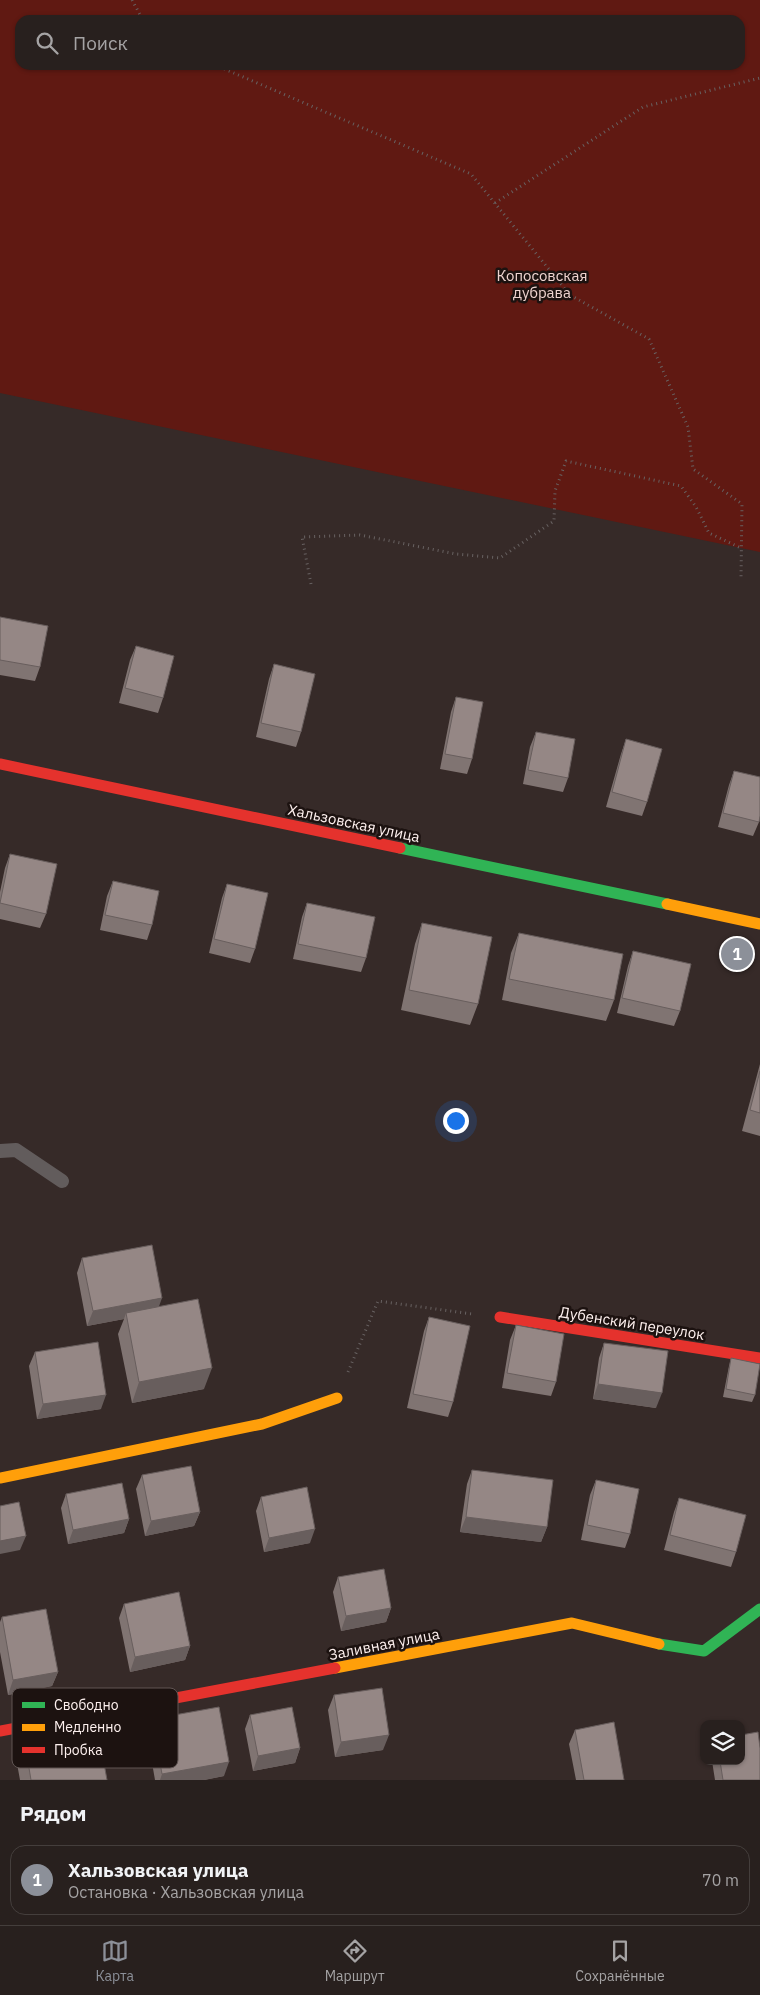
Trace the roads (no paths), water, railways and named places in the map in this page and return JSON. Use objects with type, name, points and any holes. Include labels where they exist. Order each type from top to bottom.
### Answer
[{"type":"street","name":"Хальзовская улица","points":[[0,764],[760,924]]},
{"type":"street","name":"Дубенский переулок","points":[[500,1317],[760,1358]]},
{"type":"street","points":[[0,1478],[262,1424],[337,1398]]},
{"type":"street","name":"Заливная улица","points":[[178,1698],[572,1623],[645,1642],[704,1651],[760,1609]]},
{"type":"lane","points":[[0,1151],[16,1150],[62,1181]]},
{"type":"place","name":"Хальзовская улица","points":[[737,954]]},
{"type":"park label","name":"Копосовская дубрава","points":[[542,284]]}]
